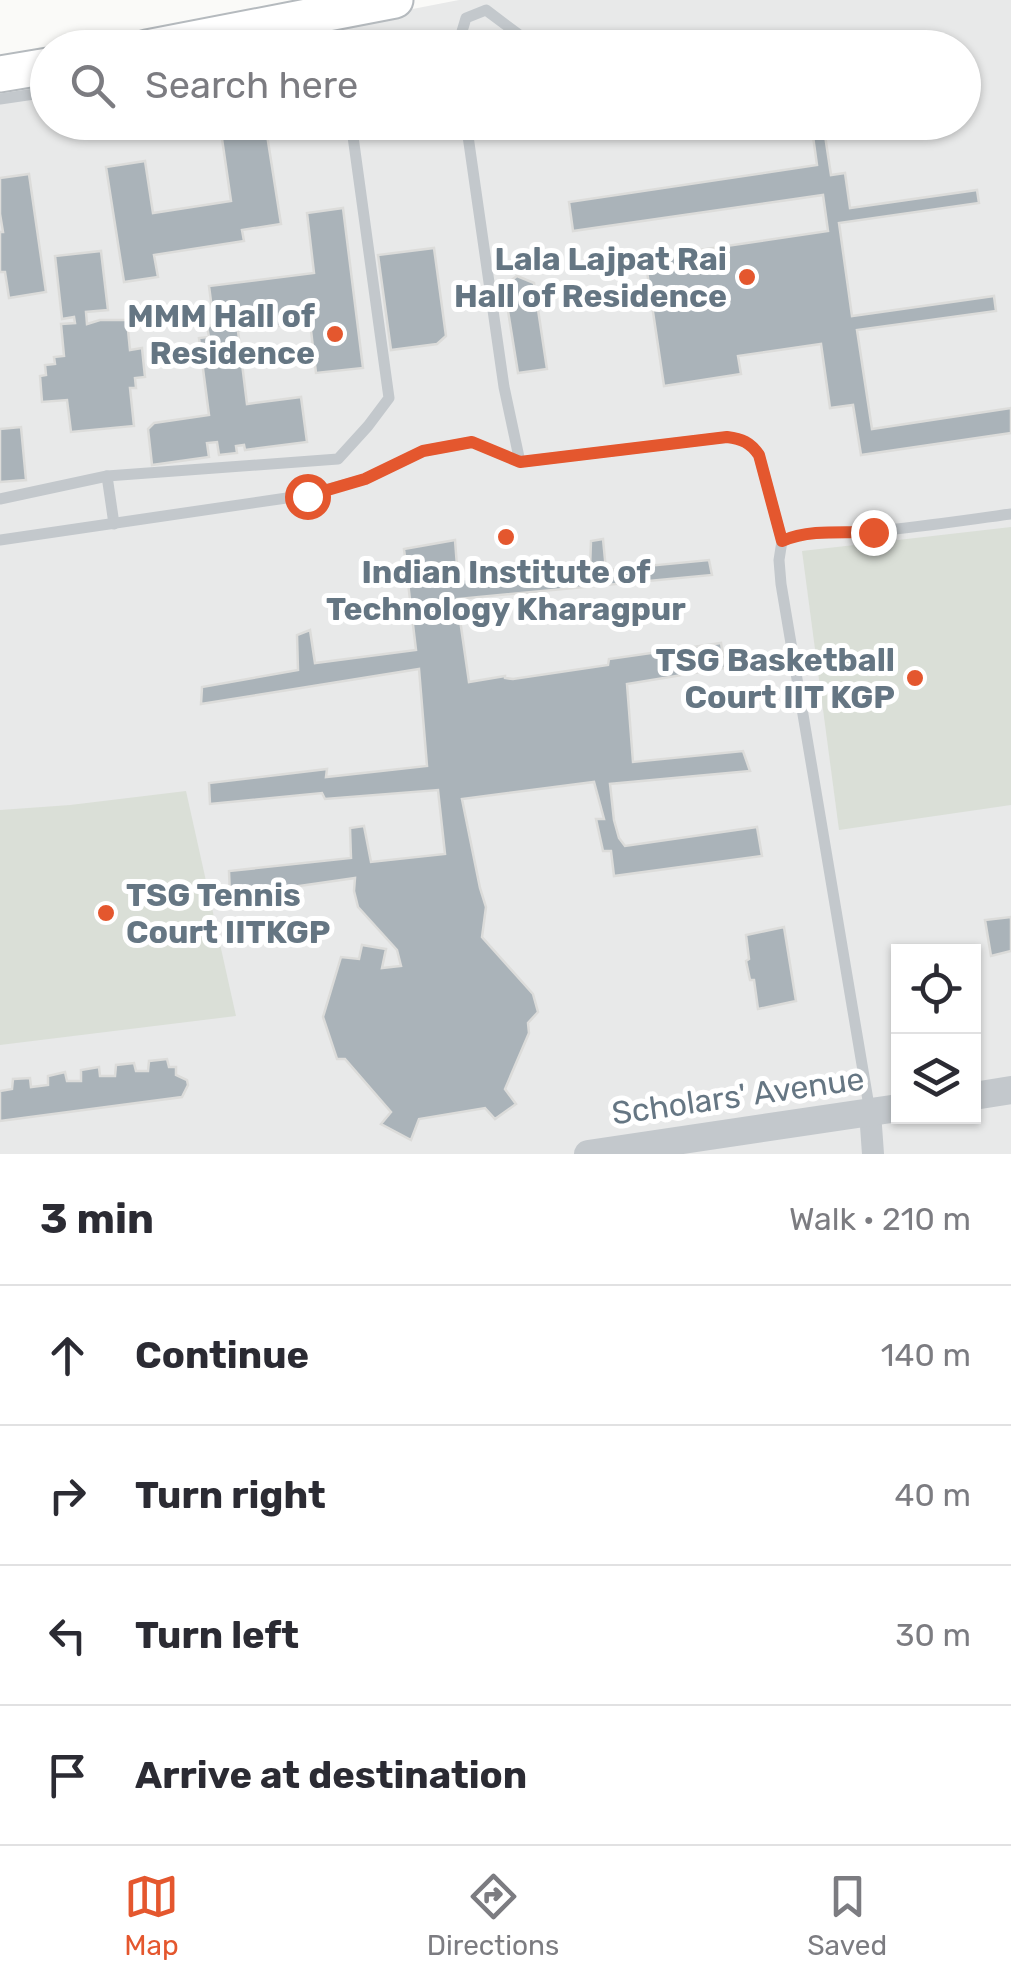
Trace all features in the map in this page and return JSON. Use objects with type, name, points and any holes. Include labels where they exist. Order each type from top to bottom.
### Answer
[{"type":"main road","points":[[240,30],[395,0]]},
{"type":"main road","points":[[0,74],[30,69]]},
{"type":"street","points":[[981,1095],[1011,1090]]},
{"type":"street","name":"Scholars' Avenue","points":[[588,1154],[891,1109]]},
{"type":"street","points":[[870,1112],[873,1154]]},
{"type":"lane","points":[[462,30],[466,18],[486,10],[513,30]]},
{"type":"lane","points":[[0,99],[30,95]]},
{"type":"lane","points":[[0,499],[107,476],[338,459],[389,398],[353,140]]},
{"type":"lane","points":[[469,140],[504,387],[520,462]]},
{"type":"lane","points":[[0,540],[307,496],[365,479],[423,451],[472,442],[520,462],[708,438],[742,439],[752,445],[759,455],[782,541],[778,560],[780,584],[870,1112]]},
{"type":"lane","points":[[107,476],[114,524]]},
{"type":"lane","points":[[782,541],[809,533],[873,532],[1011,514]]},
{"type":"shaded area","name":"Indian Institute of Technology Kharagpur","points":[[459,0],[1011,0],[1011,1154],[0,1154],[0,86],[30,81],[30,140],[981,140],[981,30],[305,30]]},
{"type":"shaded area","name":"TSG Basketball Court IIT KGP","points":[[1011,527],[1011,805],[839,830],[802,551]]},
{"type":"shaded area","name":"TSG Tennis Court IITKGP","points":[[186,791],[236,1016],[0,1045],[0,810]]},
{"type":"building","name":"MMM Hall of Residence","points":[[222,140],[268,140],[281,224],[242,230],[244,241],[154,255],[158,277],[124,282],[106,167],[145,161],[153,213],[231,201]]},
{"type":"building","name":"Lala Lajpat Rai Hall of Residence","points":[[814,140],[826,140],[831,175],[845,173],[850,208],[977,190],[979,203],[839,223],[852,316],[994,296],[996,311],[857,330],[872,429],[1011,408],[1011,433],[861,455],[853,405],[830,408],[821,344],[738,356],[741,374],[664,386],[645,258],[828,231],[823,195],[573,231],[569,202],[817,165]]},
{"type":"building","name":"MMM Hall of Residence","points":[[29,174],[46,292],[9,298],[5,272],[0,272],[0,178]]},
{"type":"building","name":"MMM Hall of Residence","points":[[343,208],[363,368],[316,373],[310,322],[238,331],[247,404],[301,397],[307,442],[245,450],[244,445],[236,446],[237,453],[219,455],[217,442],[207,443],[209,457],[152,465],[148,429],[154,423],[209,415],[199,338],[209,337],[207,326],[214,325],[209,286],[314,273],[307,213]]},
{"type":"building","points":[[434,248],[446,336],[437,344],[391,350],[378,255]]},
{"type":"building","name":"MMM Hall of Residence","points":[[101,251],[108,310],[86,312],[87,324],[127,320],[130,350],[142,348],[145,377],[135,378],[136,388],[130,388],[134,426],[71,432],[67,400],[42,402],[40,376],[46,375],[45,365],[55,364],[54,357],[64,356],[61,324],[75,323],[74,317],[62,319],[55,256]]},
{"type":"building","points":[[517,276],[534,283],[547,369],[518,373],[504,286]]},
{"type":"building","points":[[21,427],[26,480],[0,482],[0,429]]},
{"type":"building","points":[[603,539],[606,570],[709,560],[712,575],[457,599],[469,682],[608,665],[609,659],[721,643],[725,668],[627,684],[633,762],[743,751],[750,771],[610,784],[614,820],[625,846],[757,827],[762,856],[614,876],[611,851],[603,851],[596,819],[604,819],[594,782],[462,799],[486,907],[482,937],[533,994],[538,1012],[528,1023],[529,1033],[505,1089],[516,1104],[495,1119],[485,1108],[419,1119],[411,1140],[381,1124],[391,1112],[345,1059],[337,1059],[323,1017],[341,957],[359,959],[362,945],[386,949],[382,968],[401,966],[397,950],[358,907],[355,878],[230,896],[229,871],[351,858],[350,828],[364,826],[371,862],[445,854],[438,790],[325,799],[322,793],[210,804],[209,783],[327,769],[326,777],[427,766],[419,669],[201,704],[202,687],[298,670],[297,635],[310,630],[315,663],[416,650],[404,549],[455,540],[458,579],[493,580],[590,569],[591,541]]},
{"type":"building","points":[[1011,917],[1011,951],[991,956],[985,920]]},
{"type":"building","points":[[784,927],[796,1001],[758,1009],[754,980],[750,980],[746,961],[746,935]]},
{"type":"building","points":[[167,1059],[169,1067],[176,1067],[176,1075],[187,1080],[182,1097],[0,1121],[0,1091],[12,1089],[13,1079],[30,1078],[31,1087],[48,1085],[48,1076],[65,1072],[67,1081],[81,1081],[81,1070],[99,1067],[100,1076],[115,1076],[116,1065],[134,1063],[136,1071],[148,1071],[149,1061]]},
{"type":"place","name":"Lala Lajpat Rai Hall of Residence","points":[[747,277]]},
{"type":"place","name":"MMM Hall of Residence","points":[[335,334]]},
{"type":"place","name":"Indian Institute of Technology Kharagpur","points":[[506,537]]},
{"type":"place","name":"TSG Basketball Court IIT KGP","points":[[915,678]]},
{"type":"place","name":"TSG Tennis Court IITKGP","points":[[106,913]]},
{"type":"route","points":[[307,496],[365,479],[423,451],[472,442],[520,462],[727,437],[742,439],[759,455],[782,541],[809,533],[873,532]]}]
